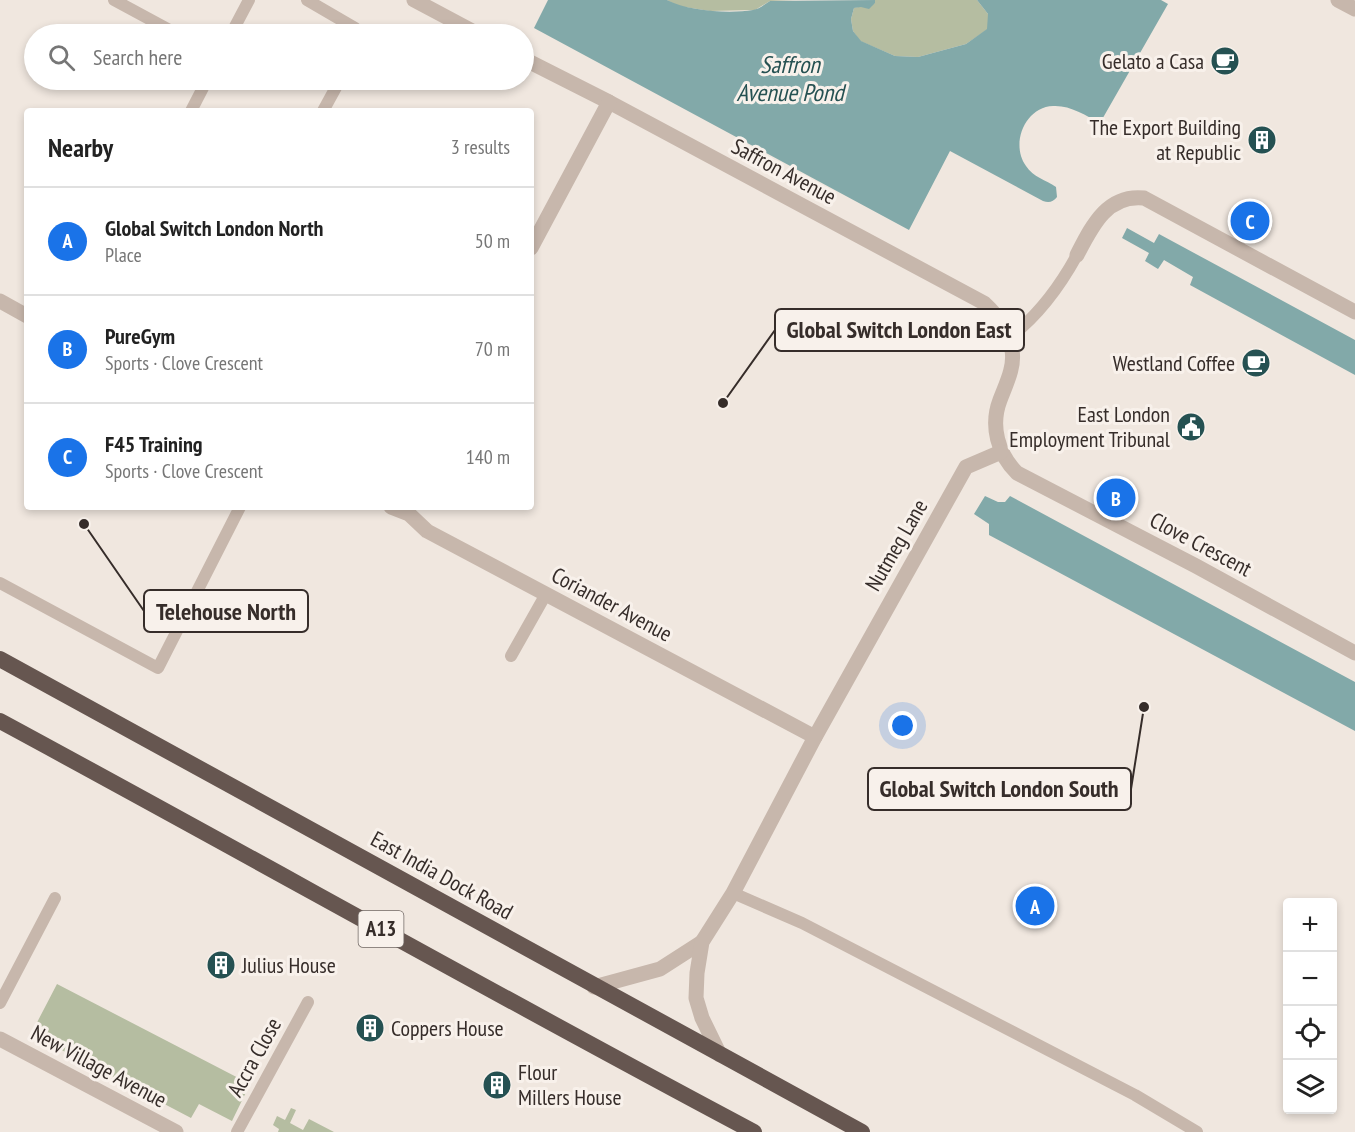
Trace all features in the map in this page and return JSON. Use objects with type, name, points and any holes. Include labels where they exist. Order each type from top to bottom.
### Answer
[{"type":"highway","name":"East India Dock Road","points":[[0,659],[537,953],[594,987],[862,1132]]},
{"type":"highway","name":"A13","points":[[0,722],[353,913],[569,1034],[754,1132]]},
{"type":"street","points":[[414,0],[459,24]]},
{"type":"street","points":[[1338,0],[1355,9]]},
{"type":"street","name":"Saffron Avenue","points":[[534,64],[984,303],[1010,337]]},
{"type":"street","points":[[534,242],[609,102]]},
{"type":"street","points":[[1077,255],[1114,202],[1124,198],[1144,198],[1355,312]]},
{"type":"street","points":[[0,301],[24,314]]},
{"type":"street","points":[[1001,452],[997,439],[997,426],[999,404],[1011,370],[1013,353],[1010,337]]},
{"type":"street","name":"Clove Crescent","points":[[1001,452],[1017,473],[1196,566],[1355,653]]},
{"type":"street","name":"Nutmeg Lane","points":[[720,1055],[702,1018],[696,998],[702,942],[732,893],[815,737],[966,467],[1001,452]]},
{"type":"street","name":"Coriander Avenue","points":[[409,510],[427,531],[815,737]]},
{"type":"street","name":"Nutmeg Lane","points":[[594,987],[660,969],[702,942]]},
{"type":"street","name":"New Village Avenue","points":[[0,1039],[176,1132]]},
{"type":"lane","points":[[114,0],[158,24]]},
{"type":"lane","points":[[236,24],[249,0]]},
{"type":"lane","points":[[307,0],[348,24]]},
{"type":"lane","points":[[193,108],[202,90]]},
{"type":"lane","points":[[324,108],[334,90]]},
{"type":"lane","points":[[1010,337],[1049,300],[1077,255]]},
{"type":"lane","points":[[0,583],[158,668],[238,510]]},
{"type":"lane","points":[[511,656],[546,594]]},
{"type":"lane","points":[[732,893],[802,923],[1135,1095],[1197,1132]]},
{"type":"lane","points":[[0,1004],[55,898]]},
{"type":"lane","name":"Accra Close","points":[[237,1132],[308,1002]]},
{"type":"green space","points":[[667,0],[795,0],[770,1],[755,10],[710,11],[678,6]]},
{"type":"green space","points":[[875,0],[977,0],[988,14],[988,29],[966,44],[918,57],[895,56],[860,41],[853,31],[851,19],[854,8],[875,3]]},
{"type":"green space","points":[[57,984],[250,1084],[232,1121],[199,1104],[191,1118],[31,1034]]},
{"type":"green space","points":[[291,1108],[296,1110],[290,1123],[303,1130],[309,1119],[334,1132],[278,1132],[279,1129],[273,1125],[277,1116],[285,1120]]},
{"type":"water","name":"Saffron Avenue Pond","points":[[548,0],[667,0],[686,7],[732,12],[760,8],[770,1],[875,0],[869,9],[854,8],[851,19],[853,31],[861,41],[895,56],[918,57],[966,44],[987,29],[988,14],[977,0],[1161,0],[1168,4],[1100,123],[1071,109],[1053,106],[1035,113],[1023,128],[1020,138],[1021,157],[1032,173],[1056,187],[1057,197],[1055,199],[1051,202],[1043,201],[950,151],[909,230],[534,28]]},
{"type":"water","points":[[1127,228],[1154,243],[1159,234],[1355,340],[1355,375],[1190,285],[1193,277],[1164,260],[1158,269],[1145,261],[1149,253],[1122,238]]},
{"type":"water","points":[[985,496],[998,502],[1005,502],[1010,496],[1355,682],[1355,731],[989,535],[989,524],[974,514]]},
{"type":"place","name":"Gelato a Casa","points":[[1225,61]]},
{"type":"place","name":"The Export Building at Republic","points":[[1262,140]]},
{"type":"place","name":"F45 Training","points":[[1250,221]]},
{"type":"place","name":"Westland Coffee","points":[[1256,363]]},
{"type":"place","name":"Global Switch London East","points":[[723,403]]},
{"type":"place","name":"East London Employment Tribunal","points":[[1191,427]]},
{"type":"place","name":"PureGym","points":[[1116,498]]},
{"type":"place","name":"Telehouse North","points":[[84,524]]},
{"type":"place","name":"Global Switch London South","points":[[1144,707]]},
{"type":"place","name":"Global Switch London North","points":[[1035,906]]},
{"type":"place","name":"Julius House","points":[[221,965]]},
{"type":"place","name":"Coppers House","points":[[370,1028]]},
{"type":"place","name":"Flour Millers House","points":[[497,1085]]}]
